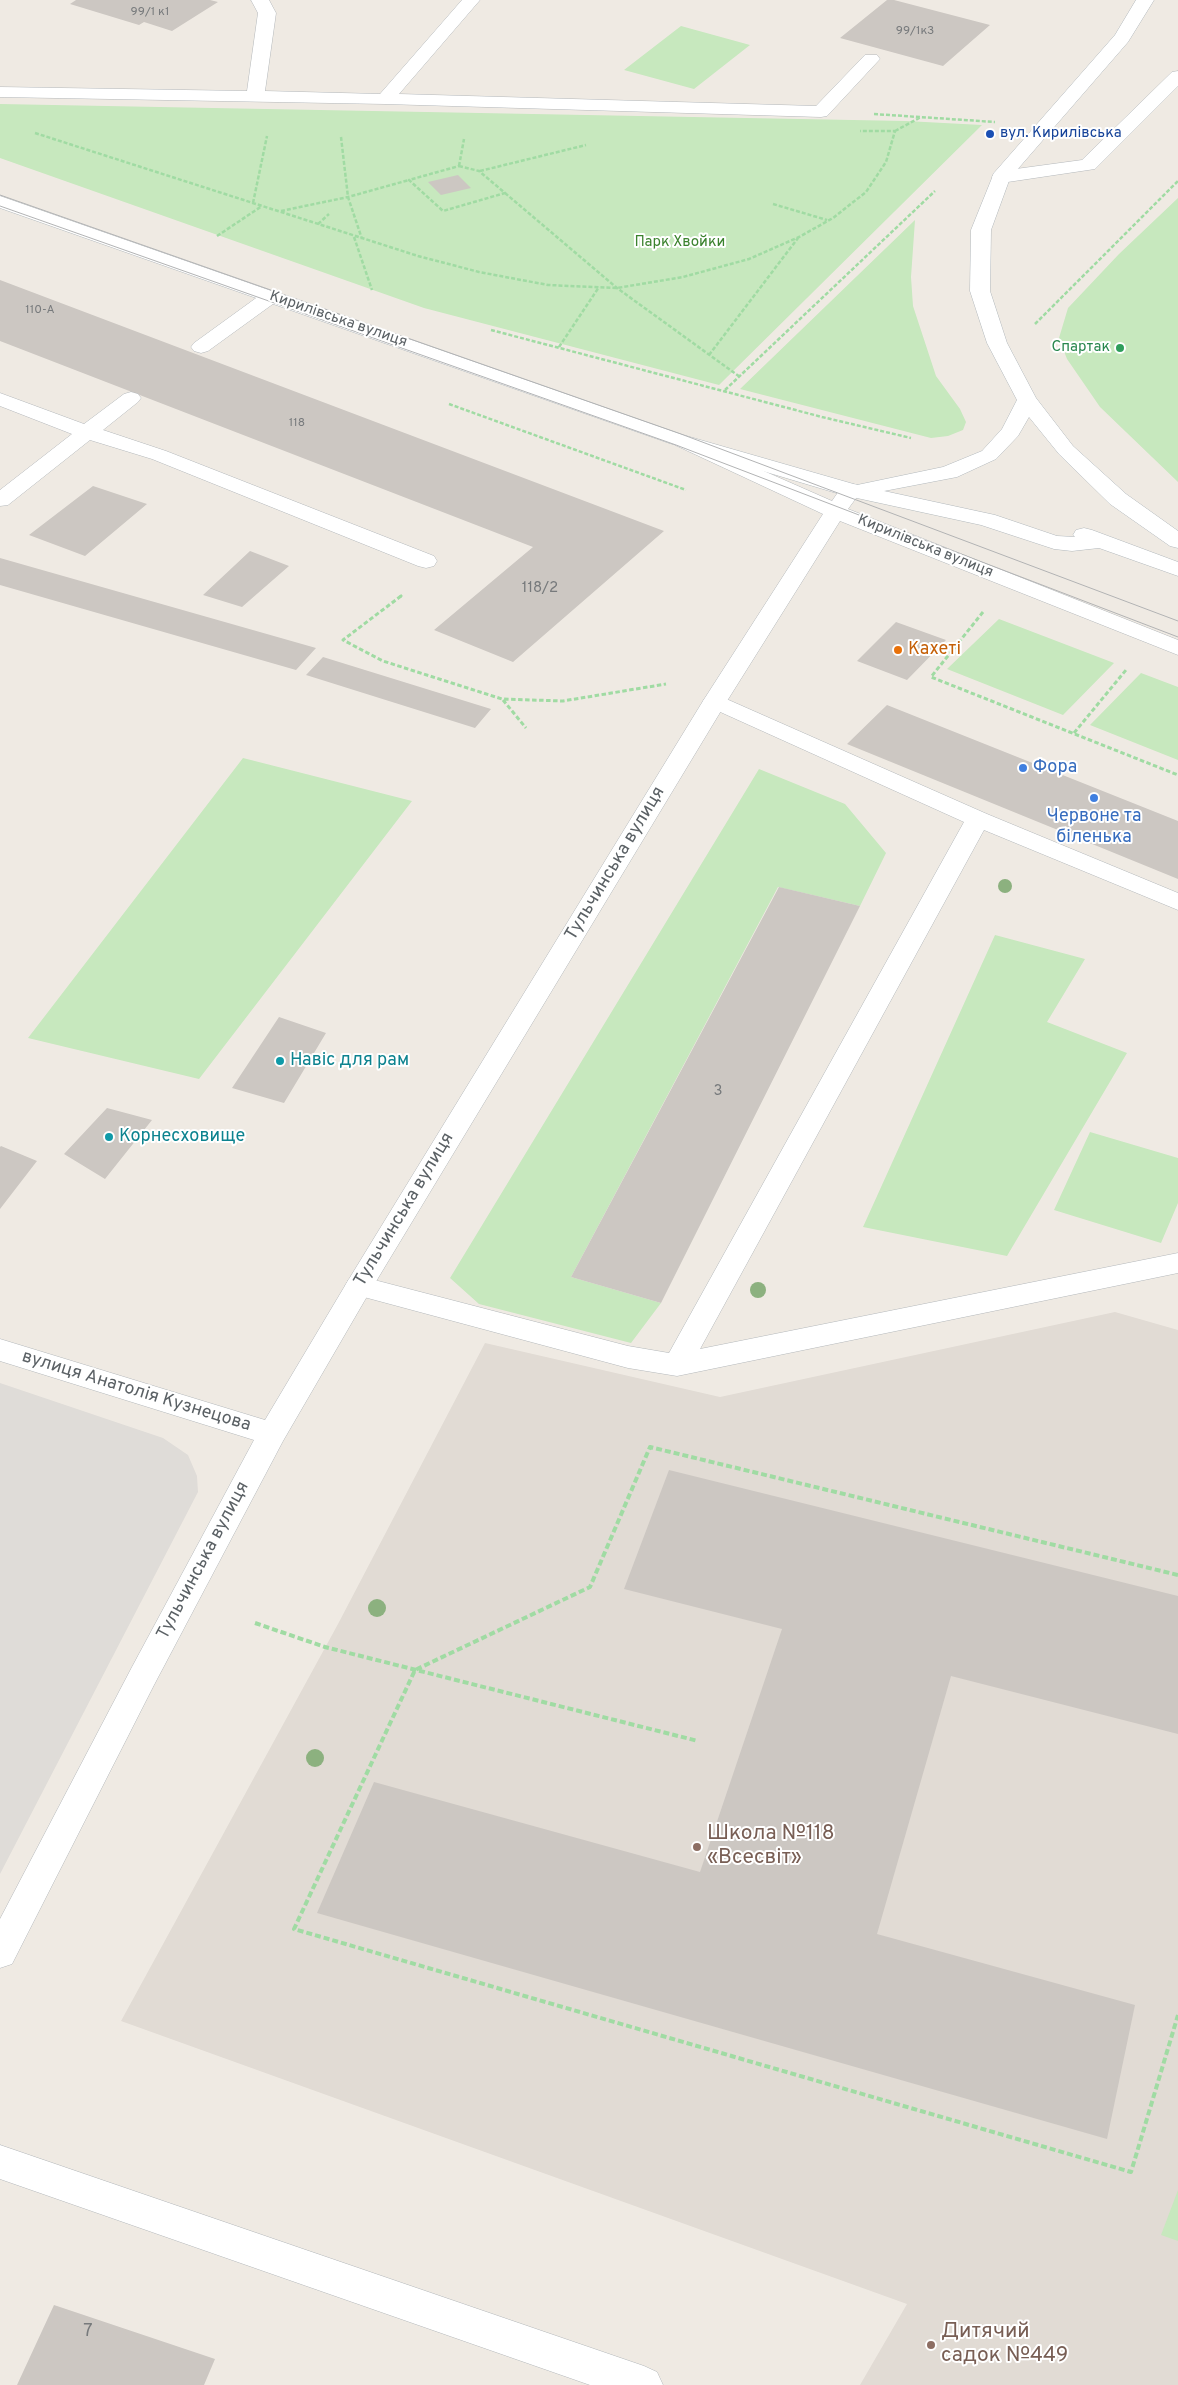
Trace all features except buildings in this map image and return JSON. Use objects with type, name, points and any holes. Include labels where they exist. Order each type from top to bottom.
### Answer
[{"type":"street","points":[[255,97],[266,13],[260,0]]},
{"type":"street","points":[[385,99],[471,0]]},
{"type":"street","points":[[1145,0],[1122,38],[1001,177],[981,230],[980,291],[997,343],[1027,400],[1066,450],[1118,499],[1178,541]]},
{"type":"street","points":[[0,92],[385,99],[821,112],[870,59]]},
{"type":"street","points":[[1001,177],[1088,165],[1178,76]]},
{"type":"street","name":"Кирилівська вулиця","points":[[0,202],[676,439],[851,490],[988,520],[1054,542],[1072,544],[1101,541],[1178,569]]},
{"type":"street","points":[[201,347],[270,297]]},
{"type":"street","points":[[0,500],[131,398]]},
{"type":"street","points":[[0,399],[87,432],[159,455],[426,561]]},
{"type":"street","points":[[851,490],[949,472],[989,456],[1011,432],[1027,400]]},
{"type":"street","name":"Кирилівська вулиця","points":[[676,439],[835,511],[1178,648]]},
{"type":"street","name":"Тульчинська вулиця","points":[[0,1953],[143,1676],[272,1434],[359,1286],[715,701],[817,537],[851,490]]},
{"type":"street","points":[[715,701],[978,819],[1178,902]]},
{"type":"street","points":[[678,1365],[978,819]]},
{"type":"street","points":[[359,1286],[628,1357],[678,1365],[1178,1263]]},
{"type":"street","name":"вулиця Анатолія Кузнецова","points":[[0,1350],[272,1434]]},
{"type":"street","points":[[0,2162],[644,2385]]},
{"type":"path","points":[[860,131],[895,131],[921,116],[988,122]]},
{"type":"path","points":[[29,131],[362,239],[479,272],[548,285],[617,288],[683,277],[748,259],[799,237],[828,221],[866,192],[886,162],[895,131]]},
{"type":"path","points":[[253,203],[268,135]]},
{"type":"path","points":[[340,135],[348,197],[362,239]]},
{"type":"path","points":[[459,166],[464,137]]},
{"type":"path","points":[[479,171],[595,143]]},
{"type":"path","points":[[279,211],[348,197],[459,166],[479,171],[617,288],[740,377]]},
{"type":"path","points":[[409,180],[443,210],[505,194]]},
{"type":"path","points":[[1028,330],[1178,181]]},
{"type":"path","points":[[725,391],[935,191]]},
{"type":"path","points":[[773,204],[828,221]]},
{"type":"path","points":[[212,239],[262,206]]},
{"type":"path","points":[[317,224],[329,214]]},
{"type":"path","points":[[354,236],[374,295],[365,292]]},
{"type":"path","points":[[709,355],[799,237]]},
{"type":"path","points":[[559,347],[599,287]]},
{"type":"path","points":[[483,328],[914,439]]},
{"type":"path","points":[[988,605],[932,677],[1178,775]]},
{"type":"path","points":[[343,640],[383,661],[502,699],[563,701],[666,684]]},
{"type":"path","points":[[1074,733],[1127,669]]},
{"type":"path","points":[[502,699],[526,728]]},
{"type":"path","points":[[1178,1575],[650,1447],[590,1587],[415,1670],[294,1929],[1131,2172],[1178,2015]]},
{"type":"path","points":[[254,1623],[325,1647],[698,1741]]},
{"type":"shaded area","name":"Школа №118 «Всесвіт»","points":[[1115,1312],[1178,1330],[1178,2385],[860,2385],[907,2304],[121,2021],[338,1624],[485,1343],[720,1397]]},
{"type":"shaded area","points":[[0,1383],[163,1438],[188,1455],[197,1476],[198,1492],[0,1874]]},
{"type":"green space","points":[[681,26],[750,45],[694,89],[624,70]]},
{"type":"green space","name":"Парк Хвойки","points":[[0,104],[906,121],[982,125],[719,385],[424,308],[0,158]]},
{"type":"green space","name":"Спартак","points":[[1178,198],[1178,482],[1100,407],[1067,359],[1059,338],[1068,308],[1119,254]]},
{"type":"green space","points":[[915,220],[911,277],[913,306],[936,376],[960,409],[966,422],[963,430],[948,436],[931,438],[740,389]]},
{"type":"green space","points":[[999,619],[1114,663],[1063,715],[947,669]]},
{"type":"green space","points":[[1141,673],[1178,687],[1178,760],[1090,725]]},
{"type":"green space","points":[[243,758],[412,801],[199,1079],[28,1038]]},
{"type":"green space","points":[[759,769],[845,804],[886,853],[860,906],[778,887],[571,1277],[661,1303],[631,1343],[479,1304],[450,1278]]},
{"type":"green space","points":[[995,935],[1085,959],[1047,1022],[1127,1053],[1007,1256],[863,1227]]},
{"type":"green space","points":[[1090,1132],[1178,1158],[1178,1203],[1161,1243],[1054,1210]]},
{"type":"green space","points":[[1178,2190],[1178,2241],[1161,2235]]},
{"type":"tram line","points":[[0,195],[681,434],[1178,621]]},
{"type":"tram line","points":[[0,206],[676,445],[1178,637]]},
{"type":"place","name":"вул. Кирилівська","points":[[990,134]]},
{"type":"place","name":"Спартак","points":[[1120,348]]},
{"type":"place","name":"Кахеті","points":[[898,650]]},
{"type":"place","name":"Фора","points":[[1023,768]]},
{"type":"place","name":"Червоне та біленька","points":[[1094,798]]},
{"type":"place","name":"Навіс для рам","points":[[280,1061]]},
{"type":"place","name":"Корнесховище","points":[[109,1137]]},
{"type":"place","name":"Школа №118 «Всесвіт»","points":[[697,1847]]},
{"type":"place","name":"Дитячий садок №449","points":[[931,2345]]}]
